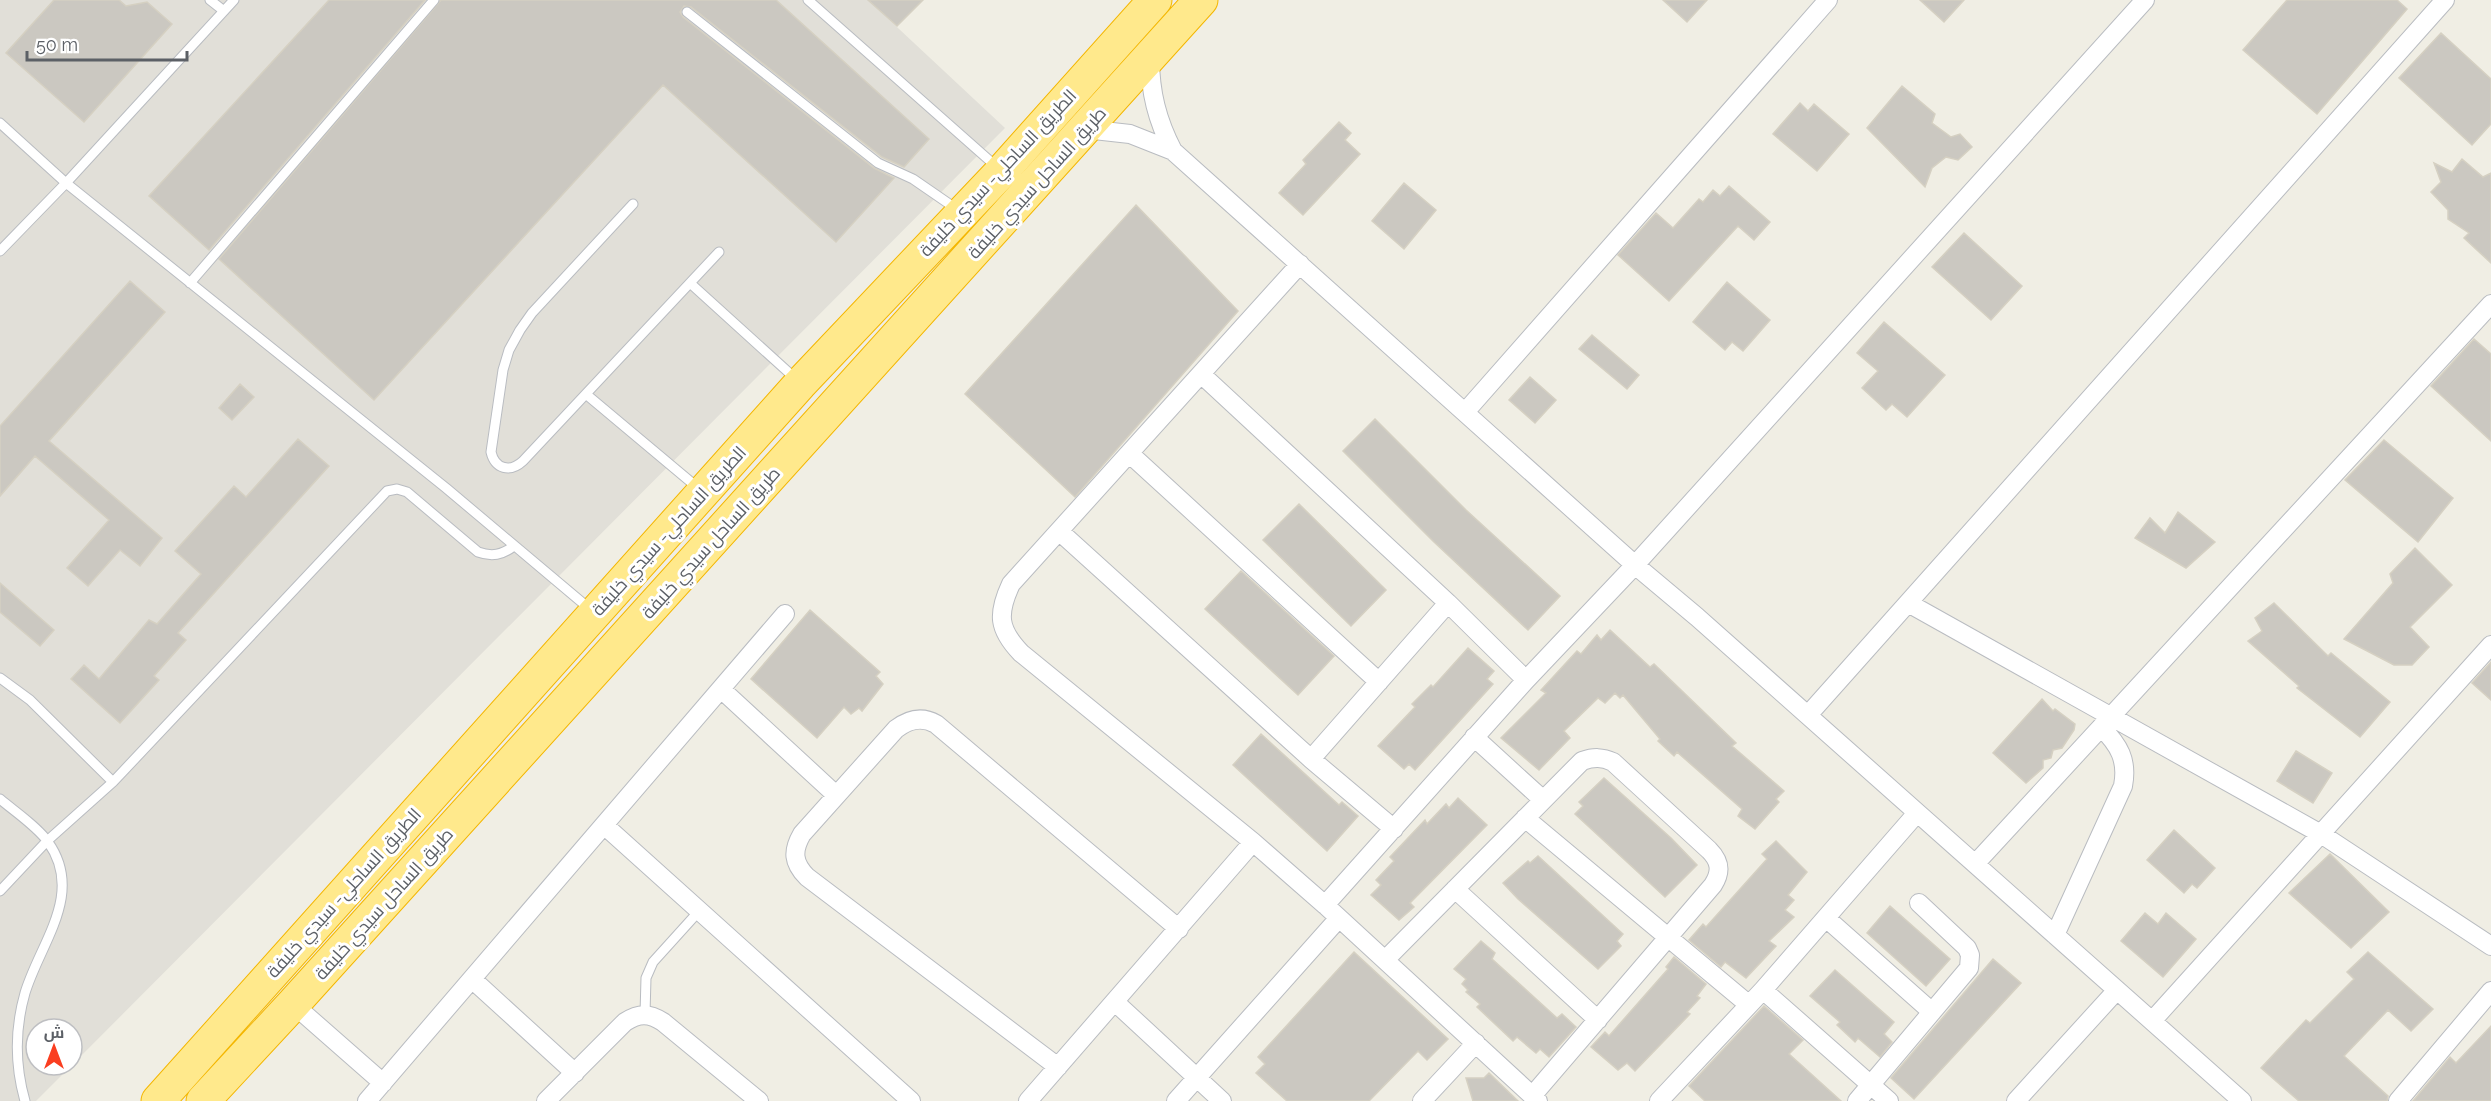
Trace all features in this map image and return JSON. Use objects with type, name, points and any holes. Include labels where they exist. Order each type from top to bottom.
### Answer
[{"type":"highway","name":"الطريق الساحلي- سيدي خليفة","points":[[158,1101],[801,384],[1002,171],[1155,0]]},
{"type":"highway","name":"طريق الساحل سيدي خليفة","points":[[211,1093],[1201,0]]},
{"type":"street","points":[[1466,411],[1828,0]]},
{"type":"street","points":[[1325,905],[1474,737],[1635,565],[2145,0]]},
{"type":"street","points":[[1808,716],[2445,0]]},
{"type":"street","points":[[1150,57],[1150,82],[1154,106],[1161,129],[1173,151],[1466,411],[1635,565],[2242,1101]]},
{"type":"street","points":[[1085,129],[1130,135],[1173,151]]},
{"type":"street","points":[[1300,264],[1011,584],[1002,602],[1001,622],[1008,639],[1021,653],[1253,842],[1535,1098],[1718,877],[1719,867],[1716,857],[1613,762],[1604,758],[1592,757],[1582,761],[1542,799],[1385,960]]},
{"type":"street","points":[[1975,864],[2491,304]]},
{"type":"street","points":[[1201,374],[1448,603],[1526,680]]},
{"type":"street","points":[[1130,454],[1378,682]]},
{"type":"street","points":[[1059,531],[1311,759],[1394,829]]},
{"type":"street","points":[[1311,759],[1448,603]]},
{"type":"street","points":[[1908,603],[2107,722],[2321,834],[2491,946]]},
{"type":"street","points":[[367,1101],[785,614]]},
{"type":"street","points":[[2152,1021],[2491,645]]},
{"type":"street","points":[[721,689],[836,795]]},
{"type":"street","points":[[1058,1067],[800,869],[795,859],[795,845],[836,795],[904,722],[917,719],[929,720],[1179,929]]},
{"type":"street","points":[[2055,935],[2123,786],[2126,773],[2121,750],[2107,722]]},
{"type":"street","points":[[1474,737],[1542,799]]},
{"type":"street","points":[[1659,1101],[1763,990],[1917,813]]},
{"type":"street","points":[[1525,818],[1748,1004]]},
{"type":"street","points":[[604,825],[911,1101]]},
{"type":"street","points":[[1028,1101],[1253,842]]},
{"type":"street","points":[[1455,889],[1598,1020]]},
{"type":"street","points":[[1857,1101],[1969,968],[1970,955],[1962,943],[1920,903]]},
{"type":"street","points":[[1176,1101],[1339,918]]},
{"type":"street","points":[[1826,918],[1932,1012]]},
{"type":"street","points":[[472,979],[574,1073]]},
{"type":"street","points":[[1763,990],[1889,1101]]},
{"type":"street","points":[[2016,1101],[2117,990]]},
{"type":"street","points":[[2398,1101],[2491,991]]},
{"type":"street","points":[[1114,1002],[1222,1101]]},
{"type":"street","points":[[293,1004],[383,1083]]},
{"type":"street","points":[[546,1101],[625,1022],[634,1016],[645,1014],[663,1022],[759,1101]]},
{"type":"street","points":[[1422,1101],[1476,1043]]},
{"type":"lane","points":[[210,0],[224,11]]},
{"type":"lane","points":[[0,251],[66,183],[234,0]]},
{"type":"lane","points":[[190,283],[434,0]]},
{"type":"lane","points":[[808,0],[1002,171]]},
{"type":"lane","points":[[687,12],[878,163],[913,179],[963,213]]},
{"type":"lane","points":[[0,123],[66,183],[446,488],[596,613]]},
{"type":"lane","points":[[633,204],[532,313],[509,350],[503,370],[491,452],[493,460],[499,467],[508,469],[517,467],[719,252]]},
{"type":"lane","points":[[690,283],[801,384]]},
{"type":"lane","points":[[587,395],[616,422],[704,493]]},
{"type":"lane","points":[[0,891],[47,841],[113,782],[387,491],[397,489],[407,492],[478,552],[501,554],[514,546]]},
{"type":"lane","points":[[0,678],[30,700],[113,782]]},
{"type":"lane","points":[[0,799],[47,841],[55,856],[62,891],[55,925],[32,976],[19,1018],[18,1072],[25,1101]]},
{"type":"lane","points":[[645,1014],[646,978],[653,962],[700,910]]},
{"type":"shaded area","points":[[0,0],[868,0],[1005,128],[84,1053],[84,1017],[24,1017],[24,1077],[60,1077],[36,1101],[0,1101]]},
{"type":"building","points":[[54,0],[119,0],[126,6],[147,2],[172,24],[84,122],[6,53]]},
{"type":"building","points":[[329,0],[425,0],[209,250],[149,196]]},
{"type":"building","points":[[441,0],[776,0],[929,139],[904,167],[882,157],[691,7],[684,6],[680,12],[683,17],[874,168],[894,178],[836,242],[663,85],[374,400],[219,259]]},
{"type":"building","points":[[868,0],[923,0],[897,26]]},
{"type":"building","points":[[1663,0],[1707,0],[1687,22]]},
{"type":"building","points":[[1920,0],[1964,0],[1944,22]]},
{"type":"building","points":[[2287,0],[2397,0],[2407,9],[2317,114],[2243,50]]},
{"type":"building","points":[[2441,33],[2491,79],[2491,124],[2472,145],[2399,78]]},
{"type":"building","points":[[1902,86],[1935,114],[1932,123],[1951,137],[1960,134],[1972,147],[1958,160],[1946,157],[1932,168],[1925,187],[1867,128]]},
{"type":"building","points":[[1800,103],[1808,111],[1814,104],[1849,134],[1817,171],[1773,134]]},
{"type":"building","points":[[1339,122],[1351,133],[1345,140],[1360,154],[1303,215],[1279,193],[1306,164],[1303,160]]},
{"type":"building","points":[[2462,159],[2483,177],[2491,173],[2491,263],[2464,238],[2469,233],[2448,219],[2448,210],[2431,192],[2441,182],[2434,163],[2452,172]]},
{"type":"building","points":[[1404,183],[1436,210],[1404,249],[1372,221]]},
{"type":"building","points":[[1729,186],[1770,222],[1754,240],[1738,226],[1669,301],[1618,255],[1656,213],[1673,228],[1699,199],[1703,202],[1713,190],[1720,196]]},
{"type":"building","points":[[1136,205],[1238,311],[1075,497],[965,394]]},
{"type":"building","points":[[1964,233],[2022,286],[1991,320],[1932,267]]},
{"type":"building","points":[[130,281],[165,312],[49,441],[162,538],[140,566],[120,550],[88,586],[67,568],[109,520],[35,456],[0,496],[0,426]]},
{"type":"building","points":[[1727,282],[1770,320],[1743,351],[1732,342],[1725,350],[1693,322]]},
{"type":"building","points":[[1884,322],[1945,375],[1907,417],[1892,404],[1886,410],[1862,388],[1878,371],[1857,353]]},
{"type":"building","points":[[1592,335],[1639,375],[1627,389],[1579,349]]},
{"type":"building","points":[[2474,339],[2491,354],[2491,441],[2431,386]]},
{"type":"building","points":[[1530,377],[1556,400],[1535,423],[1509,400]]},
{"type":"building","points":[[240,384],[254,397],[232,420],[219,408]]},
{"type":"building","points":[[1375,419],[1466,510],[1560,596],[1528,630],[1434,542],[1343,451]]},
{"type":"building","points":[[298,439],[329,466],[178,633],[186,640],[154,676],[159,680],[120,723],[71,679],[84,665],[99,679],[149,620],[157,624],[201,574],[175,551],[234,486],[246,497]]},
{"type":"building","points":[[2384,440],[2453,498],[2418,542],[2345,480]]},
{"type":"building","points":[[1299,504],[1386,590],[1351,626],[1263,540]]},
{"type":"building","points":[[2178,512],[2215,542],[2186,568],[2135,538],[2150,518],[2165,533]]},
{"type":"building","points":[[2415,548],[2452,585],[2410,627],[2429,647],[2412,665],[2394,665],[2344,639],[2393,583],[2390,574]]},
{"type":"building","points":[[1241,571],[1334,656],[1298,695],[1205,609]]},
{"type":"building","points":[[0,583],[54,630],[40,646],[0,612]]},
{"type":"building","points":[[2274,603],[2328,656],[2331,653],[2390,702],[2360,737],[2297,688],[2299,686],[2248,641],[2262,631],[2255,618]]},
{"type":"building","points":[[810,610],[880,672],[876,676],[883,684],[862,711],[859,708],[851,714],[844,707],[817,738],[751,679]]},
{"type":"building","points":[[1610,630],[1650,667],[1654,664],[1736,743],[1732,746],[1784,791],[1776,799],[1779,802],[1755,829],[1738,816],[1742,809],[1677,752],[1674,756],[1658,741],[1660,739],[1623,695],[1620,698],[1615,693],[1605,703],[1598,698],[1564,731],[1570,738],[1539,770],[1501,738],[1546,693],[1541,690],[1577,651],[1581,654],[1597,635],[1601,640]]},
{"type":"building","points":[[1468,648],[1494,671],[1487,679],[1493,684],[1415,770],[1409,764],[1404,769],[1378,746],[1415,707],[1412,704],[1431,685],[1433,687]]},
{"type":"building","points":[[2491,662],[2491,700],[2472,683]]},
{"type":"building","points":[[2042,699],[2053,711],[2055,709],[2075,724],[2074,730],[2062,748],[2053,750],[2051,758],[2043,760],[2043,768],[2026,783],[1993,753]]},
{"type":"building","points":[[1261,734],[1339,805],[1342,802],[1358,816],[1327,851],[1233,765]]},
{"type":"building","points":[[2296,751],[2332,773],[2313,803],[2277,781]]},
{"type":"building","points":[[1604,778],[1671,838],[1697,865],[1665,897],[1575,814],[1583,806],[1579,802]]},
{"type":"building","points":[[1458,798],[1487,825],[1410,903],[1414,907],[1399,920],[1371,895],[1381,885],[1376,880],[1394,861],[1390,857],[1425,820],[1427,824],[1446,804],[1449,808]]},
{"type":"building","points":[[2174,830],[2215,868],[2197,888],[2192,884],[2184,893],[2147,860]]},
{"type":"building","points":[[1776,841],[1807,872],[1788,895],[1794,900],[1785,910],[1794,917],[1769,941],[1776,946],[1746,978],[1725,962],[1721,967],[1689,940],[1703,924],[1706,927],[1767,859],[1762,854]]},
{"type":"building","points":[[2330,854],[2389,912],[2351,948],[2289,893]]},
{"type":"building","points":[[1538,856],[1623,934],[1617,941],[1621,946],[1598,969],[1503,883],[1528,861],[1530,863]]},
{"type":"building","points":[[1890,906],[1950,959],[1926,986],[1867,933]]},
{"type":"building","points":[[2145,913],[2158,924],[2166,913],[2196,939],[2163,977],[2121,941]]},
{"type":"building","points":[[1481,941],[1495,953],[1492,959],[1557,1018],[1562,1014],[1576,1027],[1549,1057],[1540,1049],[1536,1053],[1517,1037],[1513,1041],[1477,1007],[1480,1004],[1466,992],[1468,990],[1462,984],[1466,979],[1454,969]]},
{"type":"building","points":[[1354,952],[1448,1039],[1427,1060],[1418,1051],[1369,1101],[1287,1101],[1256,1073],[1265,1064],[1258,1057]]},
{"type":"building","points":[[2368,952],[2433,1009],[2411,1031],[2388,1010],[2344,1056],[2388,1096],[2387,1101],[2299,1101],[2261,1068],[2306,1020],[2310,1023],[2354,979],[2347,972]]},
{"type":"building","points":[[1674,957],[1706,984],[1697,996],[1700,998],[1687,1012],[1690,1014],[1635,1071],[1627,1063],[1618,1070],[1591,1047],[1605,1032],[1609,1036],[1668,969],[1666,967]]},
{"type":"building","points":[[1993,959],[2021,983],[1914,1099],[1891,1078]]},
{"type":"building","points":[[1835,970],[1894,1022],[1884,1034],[1892,1042],[1880,1057],[1858,1038],[1855,1042],[1837,1025],[1840,1022],[1810,996]]},
{"type":"building","points":[[1764,1006],[1803,1040],[1789,1054],[1841,1101],[1705,1101],[1689,1086]]},
{"type":"building","points":[[2491,1026],[2491,1101],[2413,1101],[2450,1057],[2456,1063]]},
{"type":"building","points":[[1489,1073],[1518,1101],[1473,1101],[1466,1078],[1484,1078]]}]
